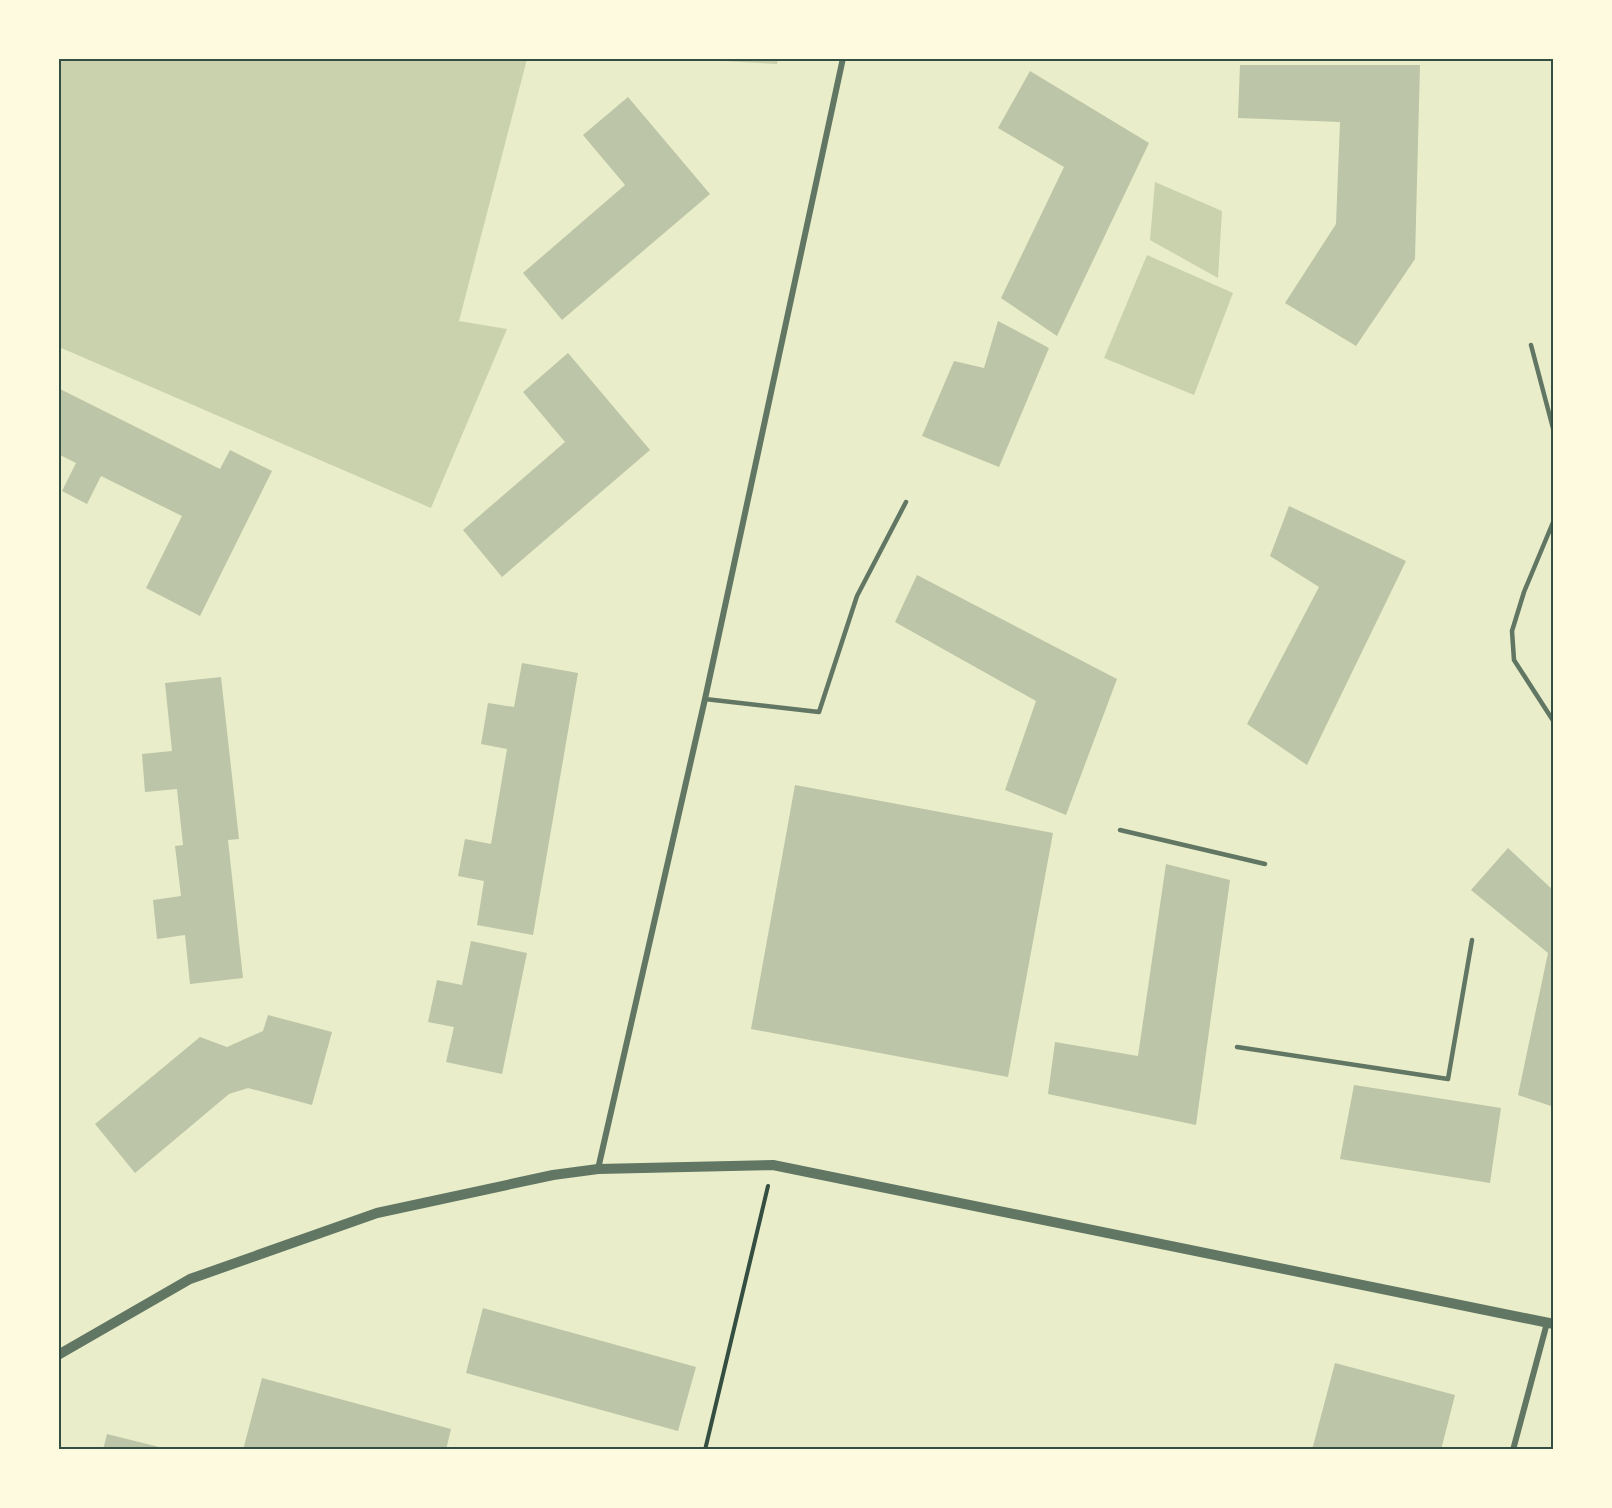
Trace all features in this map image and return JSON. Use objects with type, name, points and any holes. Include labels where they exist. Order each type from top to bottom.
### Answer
[{"type":"street","points":[[598,1169],[705,699],[843,58]]},
{"type":"street","points":[[58,1355],[190,1279],[378,1213],[553,1175],[598,1169],[773,1165],[1551,1323],[1513,1449]]},
{"type":"lane","points":[[1531,345],[1554,432]]},
{"type":"lane","points":[[705,699],[819,712],[857,596],[906,502]]},
{"type":"lane","points":[[1554,520],[1524,592],[1512,631],[1514,660],[1554,722]]},
{"type":"lane","points":[[1120,830],[1265,864]]},
{"type":"lane","points":[[1237,1047],[1448,1079],[1472,940]]},
{"type":"path","points":[[705,1449],[773,1165]]},
{"type":"green space","points":[[59,58],[527,59],[459,321],[507,329],[431,508],[59,347]]},
{"type":"green space","points":[[778,58],[777,64],[687,59]]},
{"type":"green space","points":[[1155,182],[1222,211],[1218,278],[1150,240]]},
{"type":"green space","points":[[1147,255],[1233,293],[1194,395],[1104,358]]},
{"type":"building","points":[[1240,65],[1420,65],[1415,259],[1356,346],[1285,303],[1336,224],[1340,122],[1238,118]]},
{"type":"building","points":[[1030,71],[1149,143],[1057,336],[1001,298],[1064,167],[998,128]]},
{"type":"building","points":[[628,97],[710,194],[562,320],[523,273],[625,185],[583,135]]},
{"type":"building","points":[[998,321],[1049,348],[999,467],[922,436],[954,361],[984,368]]},
{"type":"building","points":[[568,353],[650,450],[502,577],[463,530],[565,442],[523,392]]},
{"type":"building","points":[[58,388],[220,469],[230,450],[272,471],[200,616],[146,588],[182,516],[101,476],[87,504],[62,491],[76,463],[58,454]]},
{"type":"building","points":[[1289,506],[1406,561],[1307,765],[1247,724],[1319,587],[1270,556]]},
{"type":"building","points":[[917,575],[1117,679],[1066,815],[1005,790],[1036,701],[895,622]]},
{"type":"building","points":[[522,663],[578,673],[533,935],[477,925],[484,881],[458,876],[465,839],[491,844],[507,749],[481,744],[488,703],[514,707]]},
{"type":"building","points":[[221,677],[239,839],[228,840],[243,978],[190,984],[185,935],[157,939],[153,900],[181,896],[175,846],[183,845],[177,789],[145,792],[142,754],[172,751],[165,683]]},
{"type":"building","points":[[795,785],[1053,833],[1008,1077],[751,1029]]},
{"type":"building","points":[[1508,848],[1554,891],[1554,1107],[1518,1095],[1548,953],[1471,890]]},
{"type":"building","points":[[1166,864],[1230,880],[1196,1125],[1048,1094],[1055,1042],[1138,1056]]},
{"type":"building","points":[[471,941],[527,953],[502,1074],[446,1062],[454,1027],[428,1022],[437,980],[462,985]]},
{"type":"building","points":[[268,1015],[332,1032],[312,1105],[248,1088],[229,1094],[135,1173],[95,1124],[200,1037],[227,1047],[263,1031]]},
{"type":"building","points":[[1354,1085],[1501,1108],[1490,1183],[1340,1159]]},
{"type":"building","points":[[483,1308],[696,1367],[678,1431],[466,1373]]},
{"type":"building","points":[[1335,1363],[1455,1395],[1441,1450],[1312,1450]]},
{"type":"building","points":[[262,1378],[451,1429],[446,1450],[243,1450]]},
{"type":"building","points":[[107,1434],[167,1449],[167,1450],[103,1450]]}]
